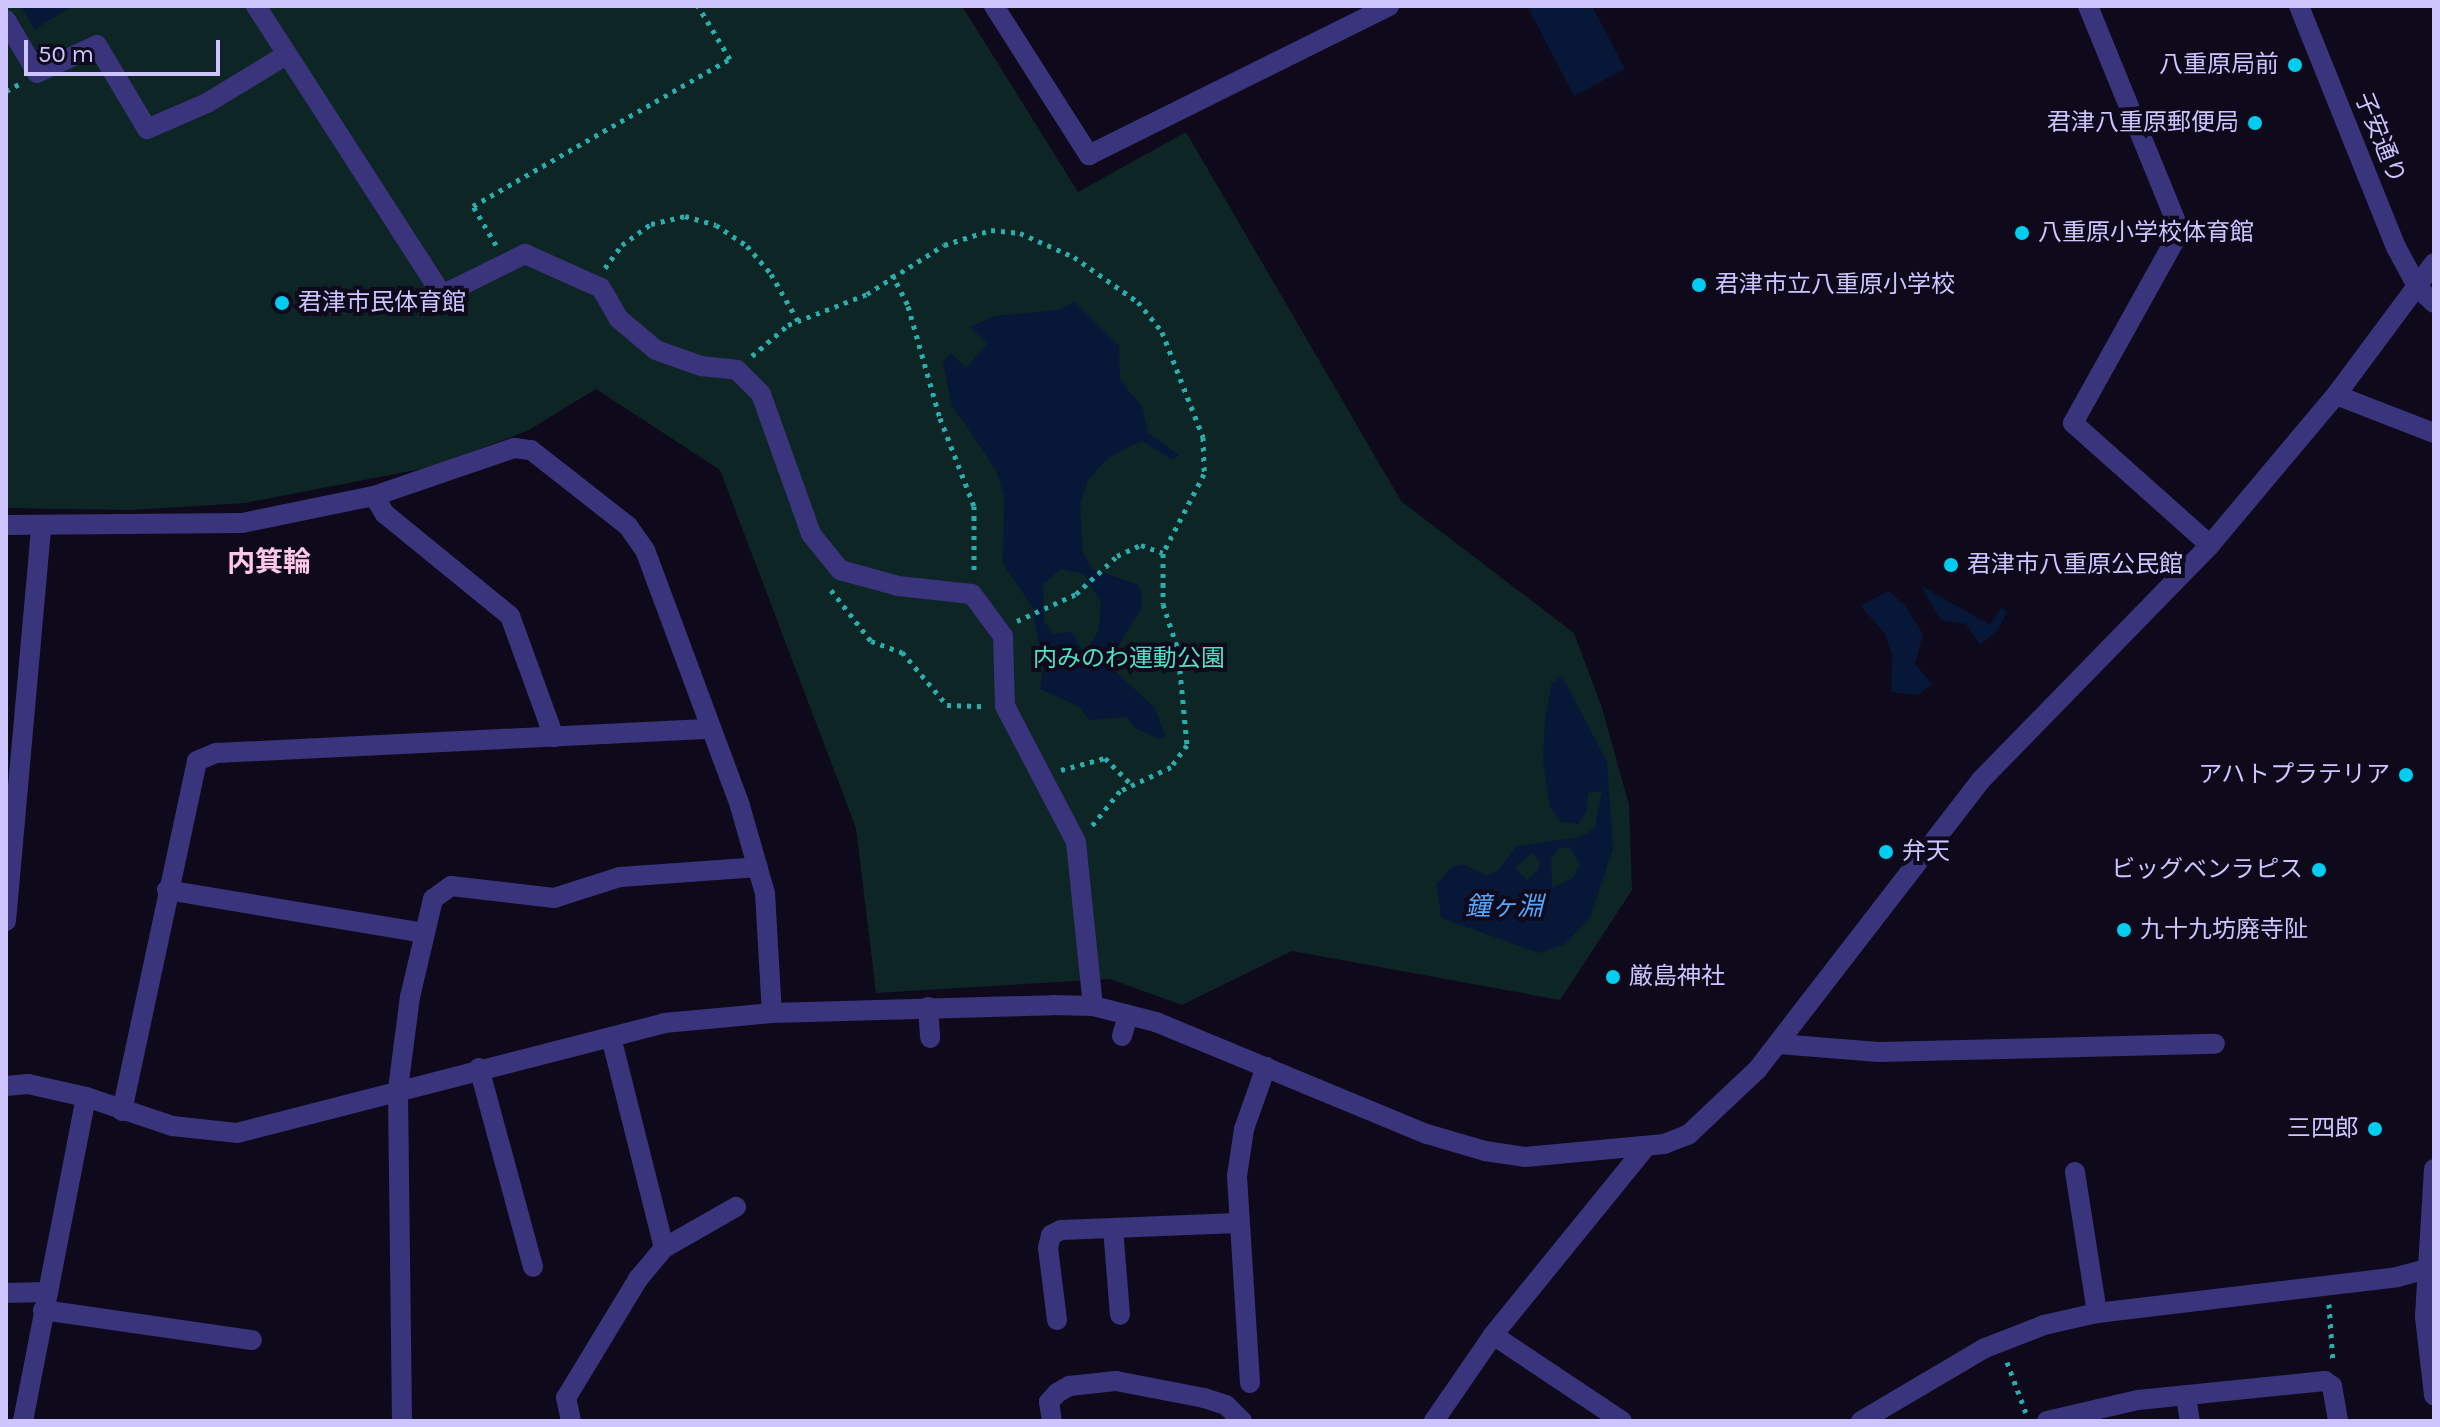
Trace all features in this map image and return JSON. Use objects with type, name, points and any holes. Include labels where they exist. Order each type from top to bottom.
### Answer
[{"type":"street","points":[[256,6],[442,295],[525,254],[601,288],[619,319],[656,350],[701,366],[737,370],[761,394],[811,534],[840,570],[898,586],[972,594],[1003,636],[1005,706],[1076,842],[1093,1006]]},
{"type":"street","points":[[994,6],[1089,155],[1389,6]]},
{"type":"street","points":[[2088,6],[2180,231],[2073,423],[2210,545]]},
{"type":"street","name":"子安通り","points":[[2299,6],[2396,247],[2418,288],[2434,303]]},
{"type":"street","points":[[6,20],[37,73],[97,45],[147,129],[207,103],[286,55]]},
{"type":"street","points":[[6,1086],[28,1084],[86,1097],[172,1126],[237,1133],[479,1068],[664,1023],[772,1013],[928,1007],[1093,1006],[1128,1015],[1266,1067],[1427,1134],[1485,1151],[1525,1157],[1644,1149],[1688,1135],[1778,1044],[1980,781],[2210,545],[2336,395],[2434,263]]},
{"type":"street","points":[[2336,395],[2434,433]]},
{"type":"street","points":[[6,525],[242,523],[374,496],[514,448],[531,450],[628,526],[645,550],[758,867],[765,893],[772,1013]]},
{"type":"street","points":[[374,496],[385,514],[510,616],[554,737]]},
{"type":"street","points":[[6,921],[16,698],[41,526]]},
{"type":"street","points":[[122,1111],[197,761],[216,753],[710,729]]},
{"type":"street","points":[[402,1421],[398,1089],[423,933],[433,899],[451,886],[554,898],[620,877],[758,867]]},
{"type":"street","points":[[167,890],[423,933]]},
{"type":"street","points":[[928,1007],[930,1038]]},
{"type":"street","points":[[1122,1036],[1128,1015]]},
{"type":"street","points":[[611,1037],[664,1248]]},
{"type":"street","points":[[1778,1044],[1879,1052],[2215,1044]]},
{"type":"street","points":[[1250,1383],[1237,1176],[1244,1129],[1266,1067]]},
{"type":"street","points":[[479,1068],[533,1267]]},
{"type":"street","points":[[23,1421],[86,1097]]},
{"type":"street","points":[[1434,1421],[1493,1335],[1644,1149]]},
{"type":"street","points":[[2434,1169],[2425,1317],[2434,1395]]},
{"type":"street","points":[[2075,1172],[2097,1313]]},
{"type":"street","points":[[571,1421],[566,1398],[588,1356],[664,1248],[736,1207]]},
{"type":"street","points":[[1057,1320],[1051,1235],[1061,1230],[1238,1223]]},
{"type":"street","points":[[1113,1228],[1120,1315]]},
{"type":"street","points":[[1861,1421],[1985,1348],[2097,1313],[2397,1277],[2426,1269]]},
{"type":"street","points":[[6,1293],[252,1340]]},
{"type":"street","points":[[1493,1335],[1597,1414],[1622,1421]]},
{"type":"street","points":[[1052,1421],[1049,1402],[1057,1393],[1069,1386],[1116,1381],[1204,1398],[1226,1405],[1242,1421]]},
{"type":"street","points":[[2047,1421],[2138,1400],[2329,1383],[2338,1421]]},
{"type":"street","points":[[2186,1397],[2190,1421]]},
{"type":"path","points":[[503,258],[473,206],[730,59],[698,6]]},
{"type":"path","points":[[601,288],[605,266],[622,245],[651,224],[685,216],[716,225],[747,246],[771,274],[798,321]]},
{"type":"path","points":[[737,370],[798,321],[867,294],[892,274],[944,245],[991,230],[1020,233],[1074,257],[1138,302],[1162,332],[1180,369],[1203,437],[1204,474],[1163,553],[1163,604],[1178,650],[1187,745],[1171,767],[1131,784],[1076,842]]},
{"type":"path","points":[[892,274],[908,306],[940,418],[974,506],[972,594]]},
{"type":"path","points":[[1027,615],[1050,606],[1141,545],[1163,553]]},
{"type":"path","points":[[840,570],[831,591],[848,618],[871,641],[902,652],[947,705],[1005,706]]},
{"type":"path","points":[[1042,781],[1105,758],[1131,784]]},
{"type":"path","points":[[2329,1304],[2329,1383]]},
{"type":"path","points":[[2004,1355],[2029,1421]]},
{"type":"green space","name":"内みのわ運動公園","points":[[6,6],[962,6],[1078,192],[1186,132],[1401,501],[1574,633],[1602,708],[1629,805],[1632,890],[1560,1000],[1292,951],[1182,1005],[1110,979],[876,993],[856,828],[720,470],[596,389],[527,431],[431,467],[245,503],[130,510],[6,508]]},
{"type":"water","points":[[21,6],[73,6],[35,29]]},
{"type":"water","points":[[1592,6],[1625,69],[1574,96],[1528,8]]},
{"type":"water","points":[[1075,302],[1119,346],[1120,380],[1142,407],[1148,433],[1179,455],[1173,460],[1142,441],[1128,447],[1106,460],[1088,480],[1080,504],[1083,553],[1092,569],[1137,584],[1142,594],[1141,609],[1115,651],[1117,673],[1155,708],[1165,736],[1159,739],[1137,729],[1127,717],[1089,720],[1080,707],[1040,689],[1043,670],[1033,608],[1003,564],[1004,496],[996,470],[952,405],[943,363],[951,353],[966,368],[987,344],[970,327],[995,316],[1058,310]],"holes":[[[1061,569],[1084,574],[1101,602],[1099,629],[1088,649],[1081,649],[1072,632],[1054,634],[1044,622],[1043,584]]]},
{"type":"water","points":[[1920,585],[1990,625],[2001,608],[2007,611],[1998,630],[1980,645],[1966,624],[1941,620]]},
{"type":"water","points":[[1888,591],[1904,604],[1923,634],[1915,664],[1932,684],[1918,695],[1891,692],[1892,656],[1886,635],[1861,606]]},
{"type":"water","name":"鐘ヶ淵","points":[[1562,676],[1607,762],[1613,848],[1590,918],[1565,944],[1539,953],[1441,918],[1437,884],[1452,867],[1462,864],[1486,875],[1497,871],[1517,846],[1580,837],[1595,828],[1602,791],[1588,793],[1586,813],[1578,824],[1561,822],[1550,807],[1543,761],[1545,719],[1552,683]],"holes":[[[1570,847],[1580,864],[1573,878],[1552,888],[1551,859],[1559,848]],[[1533,853],[1540,862],[1538,870],[1527,880],[1515,868]]]},
{"type":"place","name":"八重原局前","points":[[2295,65]]},
{"type":"place","name":"君津八重原郵便局","points":[[2255,123]]},
{"type":"place","name":"八重原小学校体育館","points":[[2022,233]]},
{"type":"place","name":"君津市立八重原小学校","points":[[1699,285]]},
{"type":"place","name":"君津市民体育館","points":[[282,303]]},
{"type":"place","name":"君津市八重原公民館","points":[[1951,565]]},
{"type":"place","name":"アハトプラテリア","points":[[2406,775]]},
{"type":"place","name":"弁天","points":[[1886,852]]},
{"type":"place","name":"ビッグベンラピス","points":[[2319,870]]},
{"type":"place","name":"九十九坊廃寺阯","points":[[2124,930]]},
{"type":"place","name":"厳島神社","points":[[1613,977]]},
{"type":"place","name":"三四郎","points":[[2375,1129]]},
{"type":"district","name":"内箕輪","points":[[269,562]]}]
